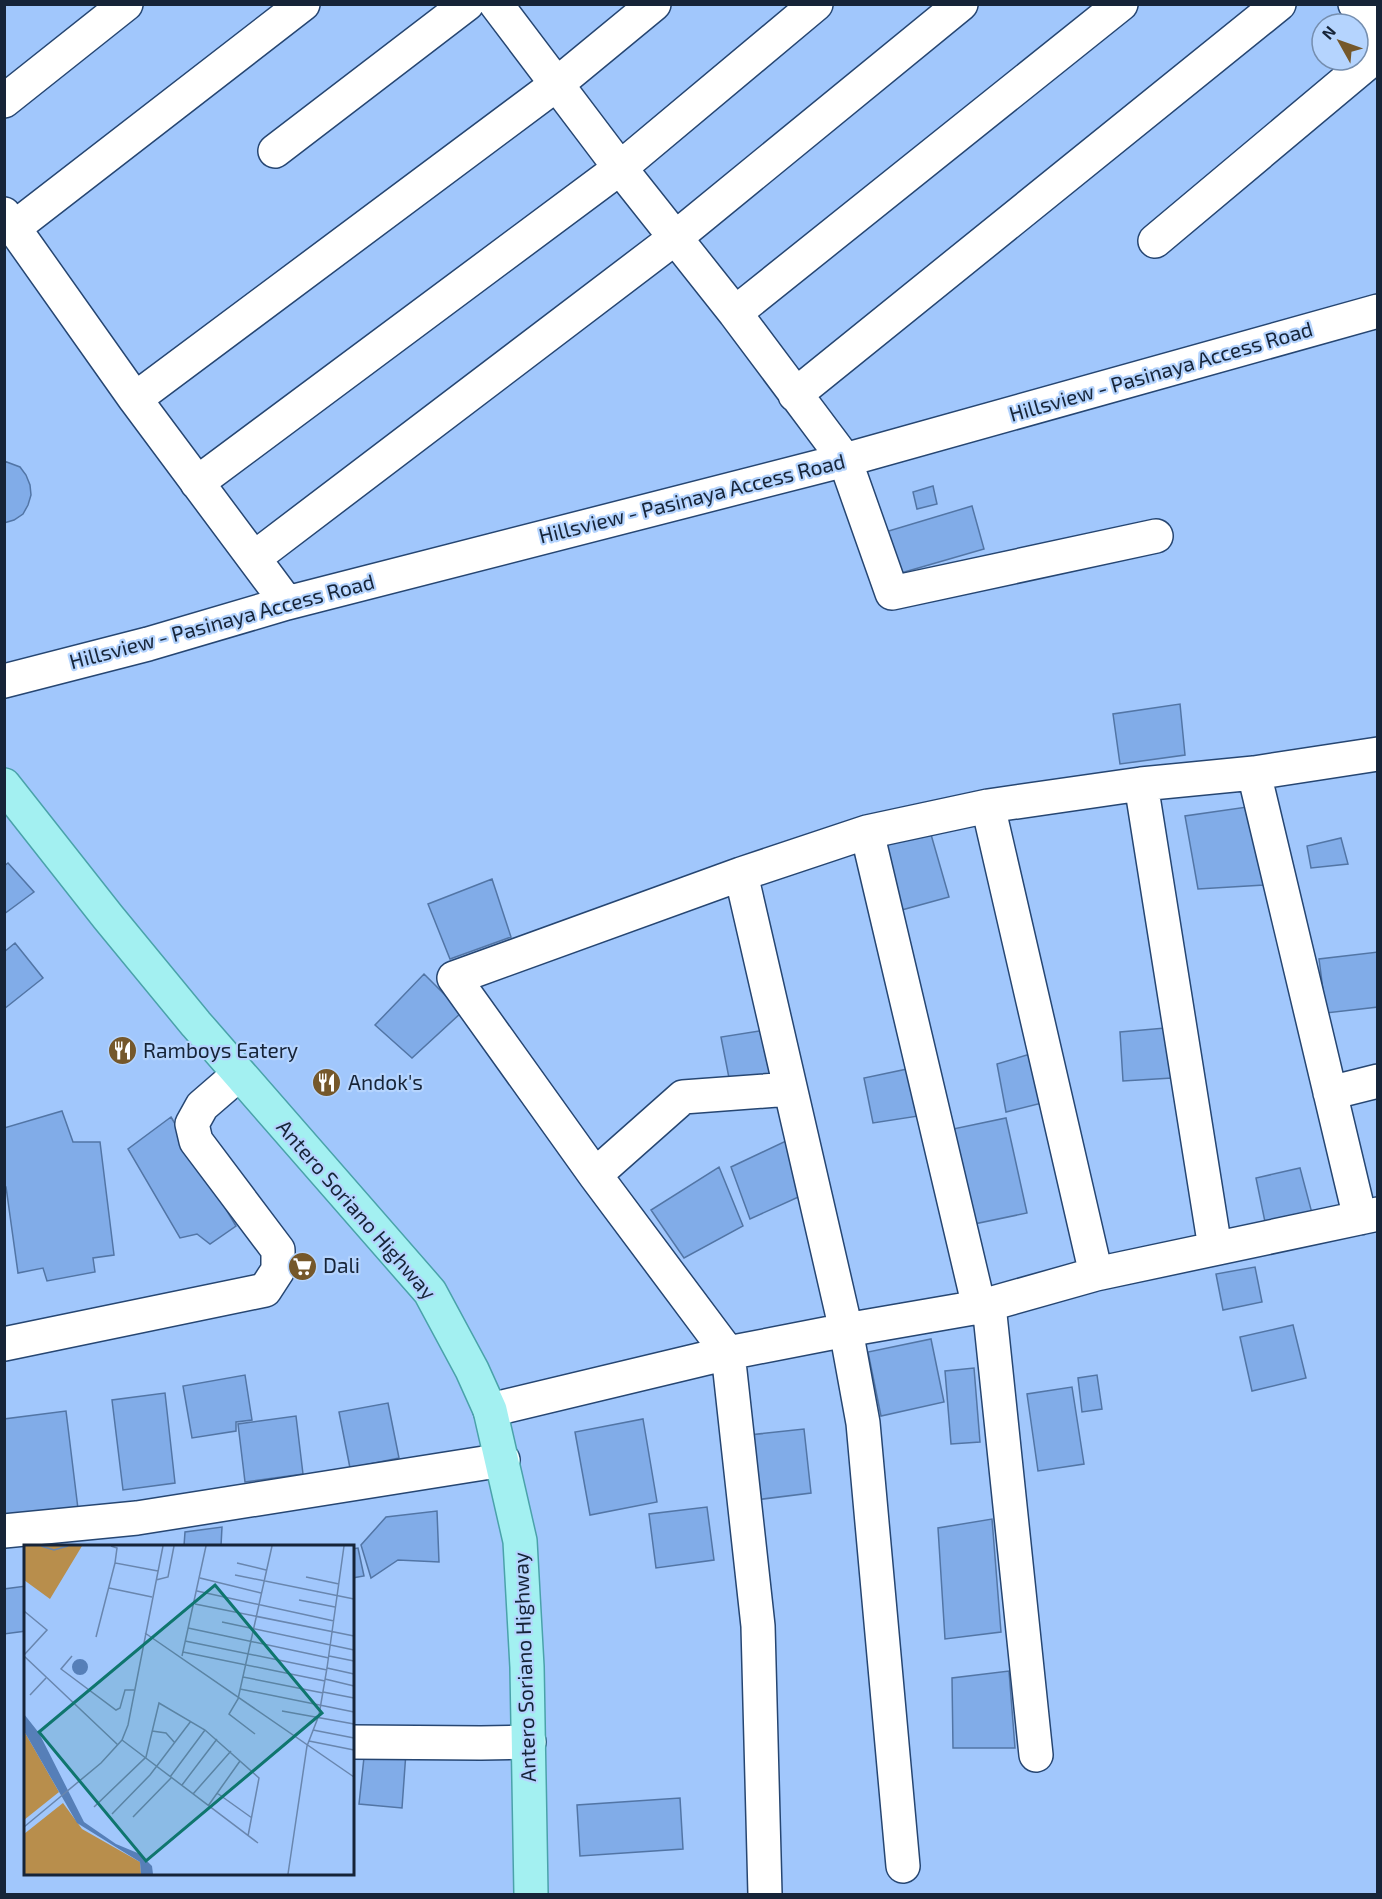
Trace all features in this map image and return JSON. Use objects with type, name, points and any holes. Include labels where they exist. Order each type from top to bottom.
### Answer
[{"type":"main road","name":"Antero Soriano Highway","points":[[4,785],[196,1024],[430,1292],[472,1370],[490,1410],[520,1541],[529,1742],[531,1894]]},
{"type":"street","points":[[4,101],[126,4]]},
{"type":"street","points":[[287,603],[135,399],[10,221],[303,4]]},
{"type":"street","points":[[275,151],[467,4]]},
{"type":"street","points":[[496,4],[620,168],[735,313],[845,460],[892,593],[1155,536]]},
{"type":"street","points":[[135,399],[557,84],[654,4]]},
{"type":"street","points":[[197,483],[620,168],[816,4]]},
{"type":"street","points":[[254,558],[675,238],[962,4]]},
{"type":"street","points":[[735,313],[1120,4]]},
{"type":"street","points":[[795,395],[1279,4]]},
{"type":"street","points":[[1355,4],[1377,33]]},
{"type":"street","points":[[1155,241],[1377,54]]},
{"type":"street","name":"Hillsview - Pasinaya Access Road","points":[[4,681],[148,644],[287,603],[845,460],[1377,311]]},
{"type":"street","points":[[765,1894],[758,1626],[728,1353],[595,1175],[454,978],[741,874],[867,832],[988,806],[1141,784],[1254,773],[1377,754]]},
{"type":"street","points":[[490,1410],[728,1353],[984,1306],[1096,1275],[1369,1216],[1330,1093],[1254,773]]},
{"type":"street","points":[[1141,784],[1215,1248]]},
{"type":"street","points":[[988,806],[1096,1275]]},
{"type":"street","points":[[867,832],[984,1306],[1036,1755]]},
{"type":"street","points":[[741,874],[846,1330],[862,1423],[903,1866]]},
{"type":"street","points":[[4,1344],[265,1290],[278,1270],[278,1250],[196,1141],[192,1124],[202,1106],[239,1074]]},
{"type":"street","points":[[1330,1093],[1377,1080]]},
{"type":"street","points":[[595,1175],[683,1097],[790,1089]]},
{"type":"street","points":[[4,1531],[136,1518],[503,1460]]},
{"type":"street","points":[[354,1742],[529,1742]]},
{"type":"building","points":[[4,461],[20,467],[30,485],[31,495],[23,514],[4,523]]},
{"type":"building","points":[[933,486],[937,504],[917,509],[913,492]]},
{"type":"building","points":[[972,506],[984,549],[894,575],[882,533]]},
{"type":"building","points":[[1180,704],[1185,755],[1120,764],[1113,714]]},
{"type":"building","points":[[1247,807],[1264,885],[1198,889],[1185,816]]},
{"type":"building","points":[[930,831],[949,897],[898,911],[880,843]]},
{"type":"building","points":[[1341,838],[1348,864],[1311,868],[1307,846]]},
{"type":"building","points":[[8,863],[34,892],[4,914],[4,866]]},
{"type":"building","points":[[492,879],[511,937],[450,959],[428,904]]},
{"type":"building","points":[[15,943],[43,978],[4,1009],[4,952]]},
{"type":"building","points":[[1378,952],[1378,1007],[1326,1013],[1319,959]]},
{"type":"building","points":[[424,974],[462,1012],[412,1058],[375,1025]]},
{"type":"building","points":[[1165,1028],[1172,1078],[1123,1081],[1120,1032]]},
{"type":"building","points":[[766,1030],[775,1074],[729,1078],[721,1037]]},
{"type":"building","points":[[1037,1052],[1050,1101],[1006,1112],[997,1064]]},
{"type":"building","points":[[912,1068],[925,1115],[873,1123],[864,1078]]},
{"type":"building","points":[[62,1111],[73,1142],[100,1142],[114,1255],[93,1258],[95,1272],[47,1281],[43,1268],[18,1273],[6,1187],[4,1187],[4,1128]]},
{"type":"building","points":[[171,1117],[236,1226],[210,1244],[197,1234],[180,1238],[128,1149]]},
{"type":"building","points":[[1006,1118],[1027,1213],[974,1224],[953,1129]]},
{"type":"building","points":[[788,1140],[805,1194],[750,1219],[731,1167]]},
{"type":"building","points":[[719,1167],[743,1226],[684,1258],[651,1210]]},
{"type":"building","points":[[1300,1168],[1313,1217],[1265,1222],[1256,1178]]},
{"type":"building","points":[[1255,1267],[1262,1302],[1223,1310],[1216,1274]]},
{"type":"building","points":[[1293,1325],[1306,1378],[1252,1391],[1240,1337]]},
{"type":"building","points":[[931,1339],[944,1402],[881,1416],[868,1352]]},
{"type":"building","points":[[974,1368],[980,1442],[951,1444],[945,1371]]},
{"type":"building","points":[[245,1375],[252,1420],[236,1422],[236,1431],[192,1438],[183,1386]]},
{"type":"building","points":[[1097,1375],[1102,1409],[1082,1412],[1078,1378]]},
{"type":"building","points":[[1072,1387],[1084,1464],[1038,1471],[1027,1394]]},
{"type":"building","points":[[165,1393],[175,1483],[123,1490],[112,1400]]},
{"type":"building","points":[[388,1403],[399,1458],[350,1468],[339,1412]]},
{"type":"building","points":[[66,1411],[79,1517],[4,1526],[4,1419]]},
{"type":"building","points":[[296,1416],[303,1474],[245,1482],[238,1424]]},
{"type":"building","points":[[643,1419],[657,1502],[590,1515],[575,1432]]},
{"type":"building","points":[[804,1429],[811,1493],[747,1501],[740,1436]]},
{"type":"building","points":[[707,1507],[714,1560],[656,1568],[649,1514]]},
{"type":"building","points":[[437,1511],[439,1562],[398,1560],[371,1578],[361,1545],[386,1517]]},
{"type":"building","points":[[992,1519],[1001,1632],[945,1639],[938,1528]]},
{"type":"building","points":[[222,1527],[221,1545],[184,1545],[185,1532]]},
{"type":"building","points":[[358,1548],[364,1576],[354,1578],[354,1549]]},
{"type":"building","points":[[24,1586],[24,1631],[4,1634],[4,1589]]},
{"type":"building","points":[[1009,1671],[1015,1748],[953,1748],[952,1678]]},
{"type":"building","points":[[365,1748],[406,1752],[402,1808],[359,1804]]},
{"type":"building","points":[[680,1798],[683,1849],[580,1856],[577,1805]]},
{"type":"place","name":"Ramboys Eatery","points":[[122,1051]]},
{"type":"place","name":"Andok's","points":[[327,1083]]},
{"type":"place","name":"Dali","points":[[302,1266]]}]
